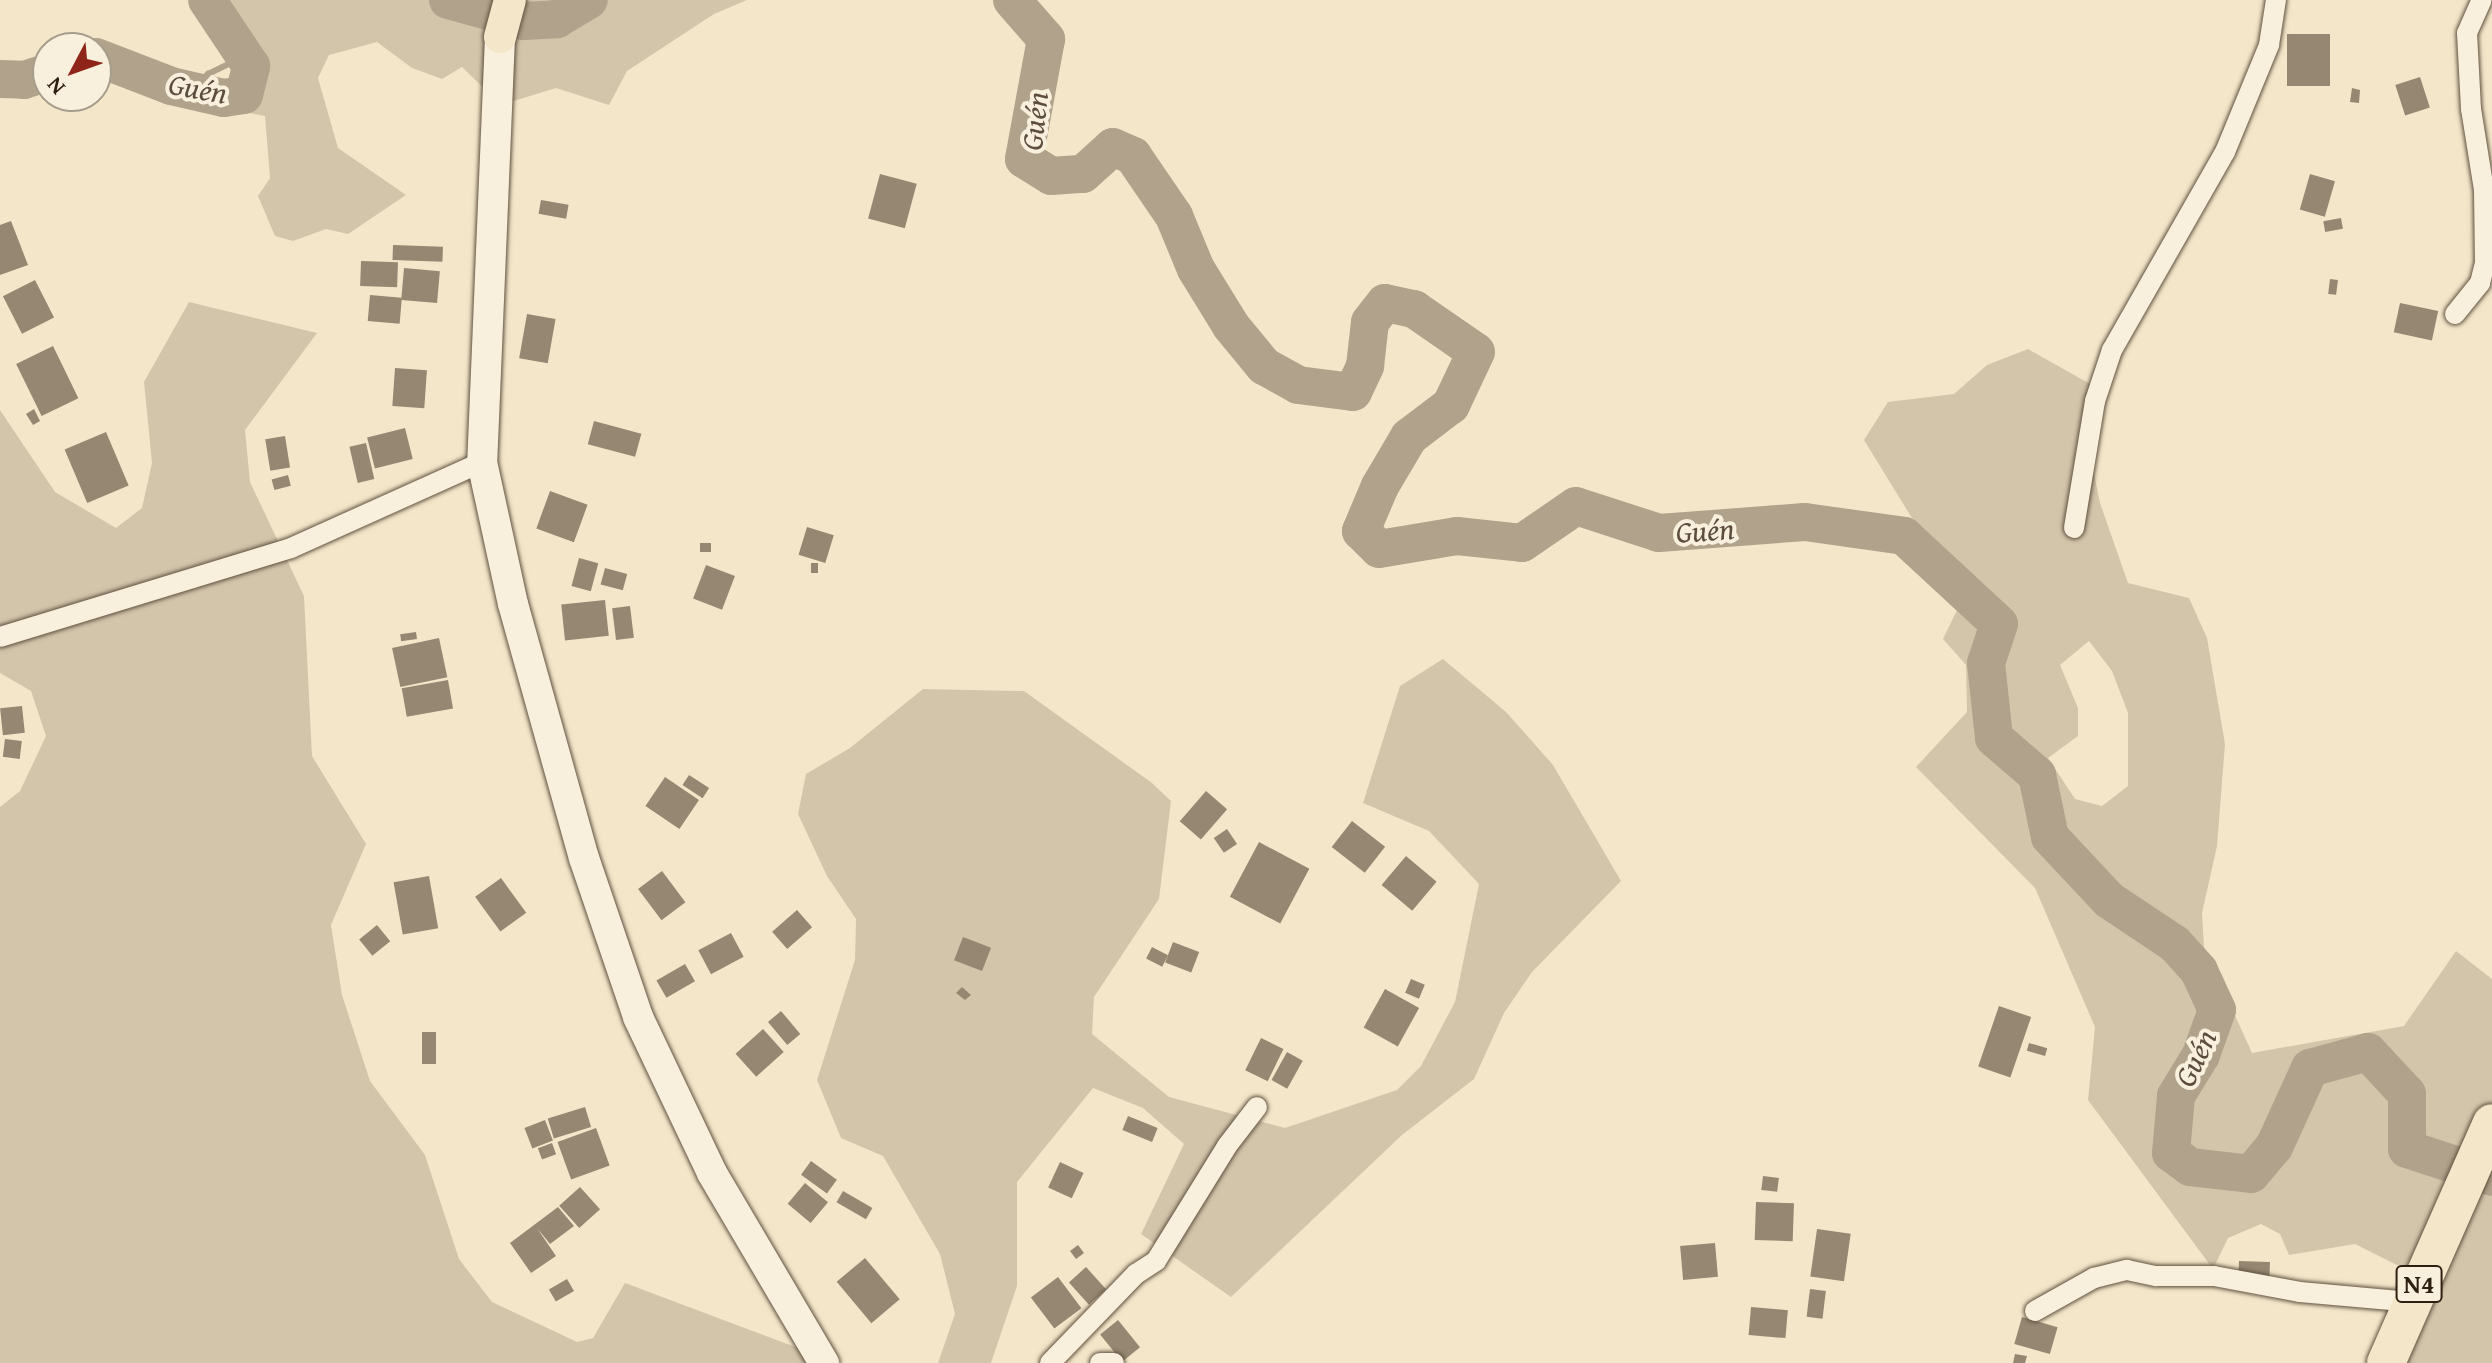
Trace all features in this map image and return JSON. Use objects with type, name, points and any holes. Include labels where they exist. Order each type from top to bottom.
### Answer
[{"type":"highway","name":"N4","points":[[2386,1363],[2492,1123]]},
{"type":"main road","points":[[510,0],[500,37],[482,462],[513,604],[584,858],[638,1017],[712,1173],[824,1363]]},
{"type":"street","points":[[2074,528],[2095,401],[2112,350],[2225,152],[2269,45],[2276,0]]},
{"type":"street","points":[[2455,314],[2480,283],[2485,263],[2484,138],[2467,33],[2482,0]]},
{"type":"street","points":[[0,637],[291,548],[482,462]]},
{"type":"street","points":[[1050,1363],[1136,1274],[1156,1261],[1227,1146],[1257,1107]]},
{"type":"street","points":[[2035,1311],[2094,1278],[2127,1270],[2156,1276],[2214,1276],[2300,1292],[2411,1302]]},
{"type":"street","points":[[1100,1363],[1114,1363]]},
{"type":"shaded area","points":[[197,0],[747,0],[714,14],[627,71],[609,105],[556,88],[501,105],[462,67],[442,79],[412,68],[377,42],[329,55],[318,78],[338,148],[406,195],[348,234],[326,229],[293,241],[275,236],[258,196],[270,178],[265,116],[244,112],[229,55]]},
{"type":"shaded area","points":[[189,302],[317,333],[245,430],[250,482],[304,596],[312,756],[366,844],[331,925],[342,995],[370,1081],[425,1155],[459,1259],[492,1302],[577,1342],[593,1338],[625,1283],[838,1363],[0,1363],[0,807],[20,791],[46,736],[31,691],[0,673],[0,410],[55,492],[116,528],[142,508],[152,463],[144,382]]},
{"type":"shaded area","points":[[2028,349],[2090,384],[2090,453],[2100,503],[2128,583],[2189,598],[2207,638],[2225,744],[2217,846],[2202,913],[2204,947],[2252,1053],[2404,1026],[2456,951],[2492,979],[2492,1363],[2378,1363],[2419,1276],[2355,1244],[2289,1255],[2280,1234],[2261,1224],[2228,1238],[2213,1269],[2088,1100],[2095,1027],[2035,888],[1916,767],[1967,712],[1966,665],[1943,639],[1973,577],[1918,528],[1864,440],[1888,402],[1954,394],[1987,365]],"holes":[[[2089,641],[2112,671],[2128,713],[2128,786],[2102,806],[2075,799],[2048,758],[2078,736],[2078,708],[2060,665]]]},
{"type":"shaded area","points":[[1443,659],[1506,712],[1553,765],[1621,881],[1532,972],[1504,1013],[1474,1079],[1402,1135],[1231,1297],[1141,1234],[1184,1144],[1143,1108],[1093,1088],[1017,1182],[1017,1286],[991,1363],[938,1363],[955,1314],[940,1254],[883,1156],[841,1138],[817,1080],[855,960],[856,919],[827,876],[798,814],[806,774],[850,748],[923,689],[1024,691],[1152,783],[1171,801],[1159,899],[1094,997],[1092,1034],[1169,1097],[1285,1128],[1397,1090],[1421,1066],[1455,1002],[1479,884],[1429,831],[1363,803],[1400,686]]},
{"type":"building","points":[[2287,34],[2330,34],[2330,86],[2287,86]]},
{"type":"building","points":[[2420,77],[2430,107],[2405,115],[2395,85]]},
{"type":"building","points":[[2352,88],[2360,90],[2359,103],[2350,102]]},
{"type":"building","points":[[880,174],[917,184],[905,228],[868,218]]},
{"type":"building","points":[[2310,174],[2335,181],[2325,217],[2300,210]]},
{"type":"building","points":[[541,200],[569,205],[566,219],[539,214]]},
{"type":"building","points":[[2341,218],[2343,229],[2325,232],[2323,221]]},
{"type":"building","points":[[11,221],[28,265],[0,275],[0,225]]},
{"type":"building","points":[[393,245],[443,247],[442,262],[392,260]]},
{"type":"building","points":[[361,261],[398,262],[397,287],[360,286]]},
{"type":"building","points":[[404,268],[440,271],[437,303],[401,300]]},
{"type":"building","points":[[2330,279],[2338,280],[2336,295],[2328,294]]},
{"type":"building","points":[[35,280],[54,317],[22,334],[3,296]]},
{"type":"building","points":[[370,295],[402,298],[400,324],[368,321]]},
{"type":"building","points":[[2400,303],[2438,311],[2432,340],[2394,332]]},
{"type":"building","points":[[527,314],[556,319],[548,363],[519,358]]},
{"type":"building","points":[[53,346],[78,398],[42,416],[16,364]]},
{"type":"building","points":[[395,368],[427,370],[424,408],[392,406]]},
{"type":"building","points":[[34,409],[40,421],[33,425],[26,414]]},
{"type":"building","points":[[594,421],[641,434],[635,457],[588,444]]},
{"type":"building","points":[[405,428],[413,459],[375,468],[367,437]]},
{"type":"building","points":[[106,432],[129,485],[87,503],[65,450]]},
{"type":"building","points":[[285,436],[290,468],[270,471],[265,439]]},
{"type":"building","points":[[366,443],[374,479],[358,483],[349,447]]},
{"type":"building","points":[[288,475],[291,486],[274,490],[272,479]]},
{"type":"building","points":[[550,491],[588,505],[574,542],[536,529]]},
{"type":"building","points":[[807,527],[834,535],[825,563],[799,555]]},
{"type":"building","points":[[700,543],[711,543],[711,552],[700,552]]},
{"type":"building","points":[[579,558],[598,563],[591,591],[571,586]]},
{"type":"building","points":[[811,563],[818,563],[818,573],[811,573]]},
{"type":"building","points":[[706,565],[735,576],[722,610],[693,599]]},
{"type":"building","points":[[605,568],[627,574],[623,590],[601,584]]},
{"type":"building","points":[[605,600],[609,636],[565,640],[561,605]]},
{"type":"building","points":[[630,606],[634,638],[616,640],[612,608]]},
{"type":"building","points":[[416,632],[417,639],[401,641],[400,634]]},
{"type":"building","points":[[439,638],[447,677],[400,687],[392,648]]},
{"type":"building","points":[[448,680],[453,709],[407,717],[402,688]]},
{"type":"building","points":[[22,706],[25,733],[3,735],[0,708]]},
{"type":"building","points":[[5,739],[22,741],[20,759],[3,757]]},
{"type":"building","points":[[689,775],[709,788],[703,798],[682,785]]},
{"type":"building","points":[[665,777],[699,800],[679,829],[645,806]]},
{"type":"building","points":[[1206,791],[1227,809],[1201,840],[1180,821]]},
{"type":"building","points":[[1352,821],[1385,847],[1365,873],[1332,847]]},
{"type":"building","points":[[1227,829],[1237,844],[1224,853],[1214,838]]},
{"type":"building","points":[[1259,842],[1309,869],[1280,924],[1230,897]]},
{"type":"building","points":[[1406,856],[1437,882],[1412,911],[1382,885]]},
{"type":"building","points":[[662,871],[685,902],[662,920],[638,889]]},
{"type":"building","points":[[429,876],[438,928],[403,934],[394,882]]},
{"type":"building","points":[[501,878],[526,913],[500,932],[475,897]]},
{"type":"building","points":[[797,910],[812,927],[787,949],[772,932]]},
{"type":"building","points":[[377,925],[390,941],[372,956],[359,939]]},
{"type":"building","points":[[731,933],[744,957],[711,974],[698,950]]},
{"type":"building","points":[[963,937],[991,948],[982,971],[954,960]]},
{"type":"building","points":[[1173,942],[1199,952],[1191,973],[1165,963]]},
{"type":"building","points":[[1152,947],[1168,955],[1162,967],[1146,959]]},
{"type":"building","points":[[685,964],[695,981],[666,998],[656,980]]},
{"type":"building","points":[[1411,979],[1425,985],[1419,999],[1405,993]]},
{"type":"building","points":[[962,987],[971,995],[965,1000],[956,993]]},
{"type":"building","points":[[1385,989],[1419,1008],[1398,1046],[1364,1027]]},
{"type":"building","points":[[1999,1006],[2031,1017],[2010,1078],[1978,1067]]},
{"type":"building","points":[[781,1011],[800,1034],[787,1045],[768,1022]]},
{"type":"building","points":[[763,1029],[784,1052],[756,1077],[736,1054]]},
{"type":"building","points":[[422,1032],[436,1032],[436,1064],[422,1064]]},
{"type":"building","points":[[1261,1038],[1283,1049],[1268,1081],[1245,1070]]},
{"type":"building","points":[[2029,1043],[2047,1048],[2045,1056],[2027,1051]]},
{"type":"building","points":[[1287,1052],[1303,1061],[1287,1089],[1271,1080]]},
{"type":"building","points":[[585,1107],[591,1127],[554,1138],[548,1118]]},
{"type":"building","points":[[1128,1116],[1158,1128],[1152,1142],[1122,1130]]},
{"type":"building","points":[[545,1120],[553,1141],[532,1148],[524,1128]]},
{"type":"building","points":[[596,1128],[610,1166],[571,1180],[557,1142]]},
{"type":"building","points":[[552,1143],[556,1154],[542,1159],[538,1148]]},
{"type":"building","points":[[811,1161],[837,1180],[827,1194],[801,1175]]},
{"type":"building","points":[[1060,1162],[1084,1173],[1072,1198],[1048,1187]]},
{"type":"building","points":[[1763,1176],[1779,1178],[1777,1192],[1761,1190]]},
{"type":"building","points":[[805,1183],[828,1202],[811,1223],[788,1204]]},
{"type":"building","points":[[580,1187],[600,1209],[579,1228],[559,1206]]},
{"type":"building","points":[[843,1191],[872,1208],[866,1219],[836,1202]]},
{"type":"building","points":[[1756,1202],[1794,1203],[1793,1241],[1755,1240]]},
{"type":"building","points":[[558,1207],[574,1226],[550,1244],[537,1228],[556,1256],[531,1273],[510,1243]]},
{"type":"building","points":[[1817,1229],[1851,1234],[1844,1281],[1810,1277]]},
{"type":"building","points":[[1715,1243],[1718,1277],[1683,1280],[1680,1246]]},
{"type":"building","points":[[1078,1245],[1084,1253],[1076,1259],[1070,1251]]},
{"type":"building","points":[[865,1258],[900,1299],[871,1323],[837,1282]]},
{"type":"building","points":[[2239,1261],[2270,1262],[2269,1281],[2238,1280]]},
{"type":"building","points":[[1086,1267],[1106,1289],[1089,1305],[1069,1282]]},
{"type":"building","points":[[1058,1277],[1081,1308],[1054,1329],[1031,1297]]},
{"type":"building","points":[[567,1279],[574,1291],[556,1302],[549,1290]]},
{"type":"building","points":[[1810,1289],[1826,1291],[1822,1319],[1807,1317]]},
{"type":"building","points":[[1751,1307],[1788,1310],[1785,1338],[1749,1335]]},
{"type":"building","points":[[2022,1317],[2058,1327],[2050,1354],[2014,1344]]},
{"type":"building","points":[[1118,1320],[1140,1347],[1122,1362],[1100,1334]]},
{"type":"building","points":[[2015,1354],[2027,1356],[2025,1363],[2013,1363]]},
{"type":"waterway","name":"Guén","points":[[112,63],[171,86],[224,98],[244,95],[251,66],[207,0]]},
{"type":"waterway","name":"Guén","points":[[448,0],[524,21],[557,19],[589,0]]},
{"type":"waterway","name":"Guén","points":[[1012,0],[1046,39],[1024,159],[1051,176],[1083,174],[1113,147],[1133,156],[1174,216],[1196,269],[1231,326],[1264,366],[1298,385],[1353,392],[1365,366],[1370,322],[1385,303],[1414,309],[1476,352],[1451,405],[1409,437],[1380,486],[1361,531],[1379,549],[1457,536],[1522,543],[1576,506],[1659,533],[1805,522],[1904,536],[1999,624],[1986,663],[1994,738],[2037,775],[2050,837],[2109,900],[2175,944],[2199,971],[2217,1010],[2201,1055],[2176,1096],[2171,1153],[2190,1167],[2251,1174],[2274,1147],[2310,1068],[2368,1052],[2407,1094],[2407,1149],[2492,1177]]},
{"type":"waterway","points":[[193,91],[208,74],[233,62],[251,66]]},
{"type":"waterway","name":"Guén","points":[[0,79],[32,77]]}]
